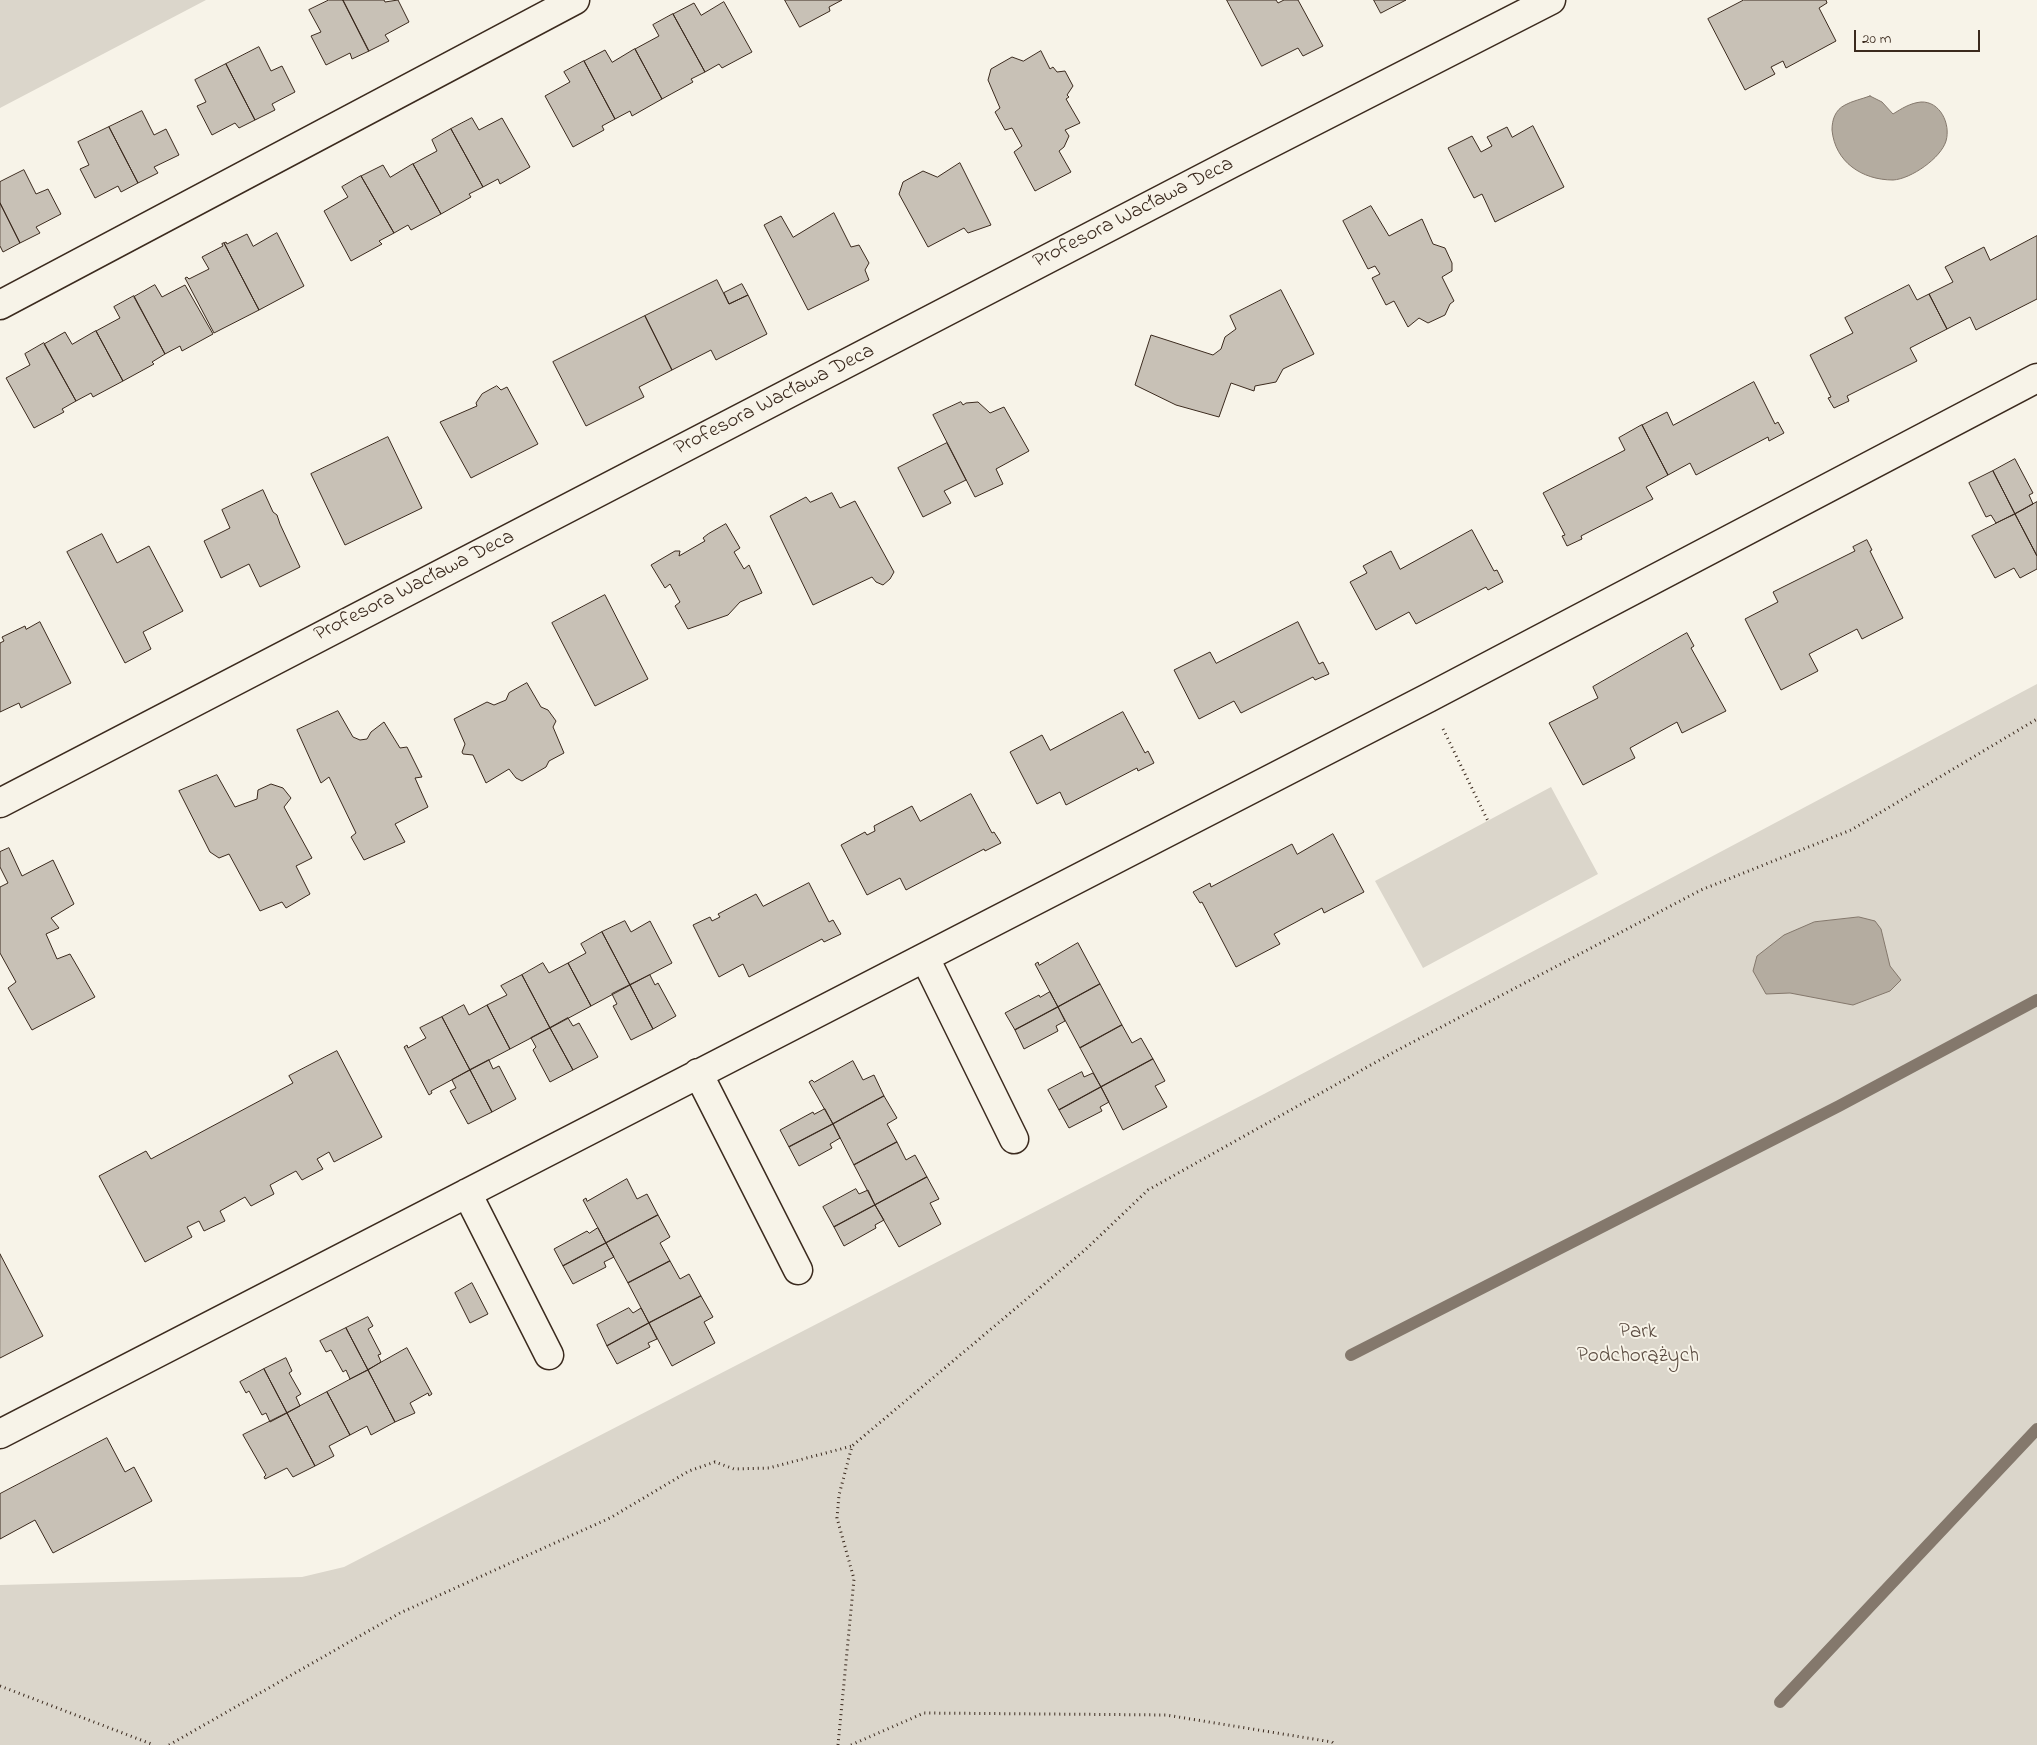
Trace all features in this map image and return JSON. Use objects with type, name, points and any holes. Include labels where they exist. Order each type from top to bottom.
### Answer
[{"type":"street","points":[[0,305],[576,0]]},
{"type":"street","name":"Profesora Wacława Deca","points":[[0,803],[1234,162],[1551,0]]},
{"type":"street","points":[[0,1434],[1428,698],[2037,378]]},
{"type":"street","points":[[925,958],[1014,1140]]},
{"type":"street","points":[[698,1073],[798,1270]]},
{"type":"street","points":[[466,1193],[549,1355]]},
{"type":"path","points":[[1428,698],[1488,821]]},
{"type":"path","points":[[169,1745],[400,1613],[610,1518],[689,1471],[715,1462],[734,1469],[769,1468],[852,1446],[1078,1256],[1148,1190],[1394,1052],[1701,890],[1851,830],[2037,719]]},
{"type":"path","points":[[838,1745],[854,1579],[837,1518],[839,1495],[852,1446]]},
{"type":"path","points":[[0,1686],[154,1745]]},
{"type":"path","points":[[851,1745],[924,1713],[1166,1715],[1332,1742],[1336,1745]]},
{"type":"green space","points":[[0,0],[206,0],[0,108]]},
{"type":"green space","name":"Park Podchorążych","points":[[2037,684],[2037,1745],[0,1745],[0,1585],[302,1577],[344,1567],[1264,1094]]},
{"type":"green space","points":[[1551,787],[1598,874],[1423,968],[1375,881]]},
{"type":"shaded area","points":[[1870,96],[1882,102],[1893,114],[1909,105],[1921,102],[1934,105],[1939,109],[1945,121],[1947,134],[1943,148],[1932,161],[1908,176],[1893,180],[1871,177],[1861,173],[1844,160],[1834,141],[1833,119],[1836,112],[1842,107]]},
{"type":"shaded area","points":[[1859,917],[1875,921],[1881,929],[1890,966],[1901,980],[1890,991],[1853,1005],[1790,993],[1766,994],[1753,971],[1757,956],[1784,935],[1814,922]]},
{"type":"building","points":[[329,0],[343,0],[369,51],[352,59],[350,53],[326,65],[311,36],[321,32],[309,10]]},
{"type":"building","points":[[343,0],[384,0],[385,2],[398,0],[409,22],[385,35],[389,41],[369,51]]},
{"type":"building","points":[[785,0],[842,0],[829,7],[830,11],[800,27]]},
{"type":"building","points":[[1227,0],[1276,0],[1278,3],[1284,0],[1298,0],[1323,46],[1303,56],[1298,48],[1262,66]]},
{"type":"building","points":[[1374,0],[1406,0],[1381,13]]},
{"type":"building","points":[[1744,0],[1826,0],[1827,3],[1819,8],[1836,41],[1786,68],[1783,61],[1771,67],[1775,74],[1745,90],[1708,19]]},
{"type":"building","points":[[724,2],[752,52],[722,68],[719,64],[705,72],[673,14],[694,3],[701,15]]},
{"type":"building","points":[[673,14],[705,72],[691,79],[693,82],[662,99],[635,49],[659,36],[653,25]]},
{"type":"building","points":[[259,47],[271,71],[282,66],[295,92],[272,104],[275,110],[255,120],[226,64]]},
{"type":"building","points":[[635,49],[662,99],[632,116],[630,111],[615,119],[584,61],[605,50],[612,62]]},
{"type":"building","points":[[1041,51],[1050,69],[1053,67],[1057,72],[1065,71],[1073,86],[1067,95],[1069,97],[1066,99],[1080,123],[1065,130],[1069,136],[1064,147],[1059,151],[1071,172],[1035,191],[1014,152],[1022,146],[1012,128],[1005,130],[995,112],[1000,108],[988,80],[991,69],[1012,57],[1023,61]]},
{"type":"building","points":[[584,61],[615,119],[602,126],[604,130],[573,147],[545,96],[570,82],[564,72]]},
{"type":"building","points":[[226,64],[255,120],[239,128],[235,123],[212,135],[197,106],[206,102],[195,80]]},
{"type":"building","points":[[142,111],[154,135],[166,129],[179,155],[154,167],[158,173],[138,183],[109,127]]},
{"type":"building","points":[[472,118],[479,130],[502,118],[530,167],[500,184],[498,179],[483,187],[451,129]]},
{"type":"building","points":[[1533,126],[1564,187],[1495,222],[1482,194],[1474,198],[1448,148],[1472,136],[1481,152],[1492,146],[1487,137],[1507,127],[1512,137]]},
{"type":"building","points":[[109,127],[138,183],[121,192],[118,186],[95,198],[80,169],[89,165],[78,142]]},
{"type":"building","points":[[451,129],[483,187],[469,194],[471,197],[441,214],[413,164],[437,151],[432,140]]},
{"type":"building","points":[[960,163],[991,225],[968,233],[964,228],[928,247],[899,194],[903,182],[923,171],[937,177]]},
{"type":"building","points":[[413,164],[441,214],[411,230],[408,225],[394,233],[361,176],[383,165],[390,177]]},
{"type":"building","points":[[24,170],[36,194],[48,189],[61,214],[36,227],[40,233],[20,243],[0,203],[0,182]]},
{"type":"building","points":[[361,176],[394,233],[379,241],[382,244],[351,261],[324,211],[348,197],[342,187]]},
{"type":"building","points":[[0,203],[20,243],[3,252],[0,246]]},
{"type":"building","points":[[1371,206],[1389,236],[1422,219],[1433,244],[1445,248],[1452,263],[1452,271],[1442,277],[1454,301],[1450,304],[1445,315],[1428,323],[1419,318],[1408,327],[1394,301],[1386,305],[1372,278],[1380,274],[1375,266],[1368,269],[1343,221]]},
{"type":"building","points":[[834,213],[851,247],[859,245],[869,263],[865,270],[869,280],[808,310],[764,225],[781,216],[793,237]]},
{"type":"building","points":[[277,233],[304,286],[259,310],[224,243],[226,242],[227,244],[247,234],[253,246]]},
{"type":"building","points":[[2037,236],[2037,299],[1976,330],[1970,317],[1947,329],[1929,294],[1953,282],[1945,267],[1984,247],[1990,260]]},
{"type":"building","points":[[224,243],[259,310],[214,333],[185,278],[189,279],[209,269],[202,257],[223,246],[222,244]]},
{"type":"building","points":[[717,280],[729,304],[748,295],[767,334],[716,360],[711,350],[672,370],[645,316]]},
{"type":"building","points":[[742,284],[748,295],[729,304],[724,293]]},
{"type":"building","points":[[155,285],[162,297],[185,285],[213,334],[182,351],[180,346],[165,354],[134,297]]},
{"type":"building","points":[[1909,285],[1917,300],[1929,294],[1947,329],[1910,348],[1917,361],[1847,396],[1849,401],[1834,408],[1828,398],[1831,397],[1810,355],[1853,333],[1845,318]]},
{"type":"building","points":[[1281,290],[1314,354],[1283,369],[1276,382],[1255,386],[1254,391],[1231,383],[1219,417],[1176,405],[1135,385],[1151,335],[1213,355],[1221,349],[1225,337],[1236,329],[1230,316]]},
{"type":"building","points":[[134,296],[165,354],[152,362],[154,364],[123,381],[96,331],[120,318],[114,307]]},
{"type":"building","points":[[645,316],[672,370],[639,387],[644,397],[586,426],[553,362]]},
{"type":"building","points":[[96,331],[123,381],[93,397],[91,393],[76,401],[44,344],[65,332],[72,344]]},
{"type":"building","points":[[44,343],[76,401],[62,409],[64,412],[34,428],[6,378],[30,365],[25,354]]},
{"type":"building","points":[[1754,382],[1775,424],[1778,422],[1784,433],[1769,441],[1768,437],[1696,475],[1690,463],[1668,475],[1642,425],[1667,412],[1673,425]]},
{"type":"building","points":[[497,386],[501,390],[507,387],[538,444],[471,478],[440,422],[477,406],[476,403],[482,394]]},
{"type":"building","points":[[961,402],[963,405],[978,402],[990,413],[1004,407],[1029,451],[996,469],[1003,484],[975,497],[933,415]]},
{"type":"building","points":[[1642,425],[1668,475],[1646,487],[1653,499],[1581,536],[1582,539],[1567,546],[1562,536],[1565,535],[1543,493],[1625,450],[1619,438]]},
{"type":"building","points":[[388,437],[422,508],[345,545],[311,474]]},
{"type":"building","points":[[947,443],[966,480],[944,491],[951,503],[923,517],[898,468]]},
{"type":"building","points":[[2015,459],[2033,493],[2029,495],[2033,504],[2015,514],[1993,471]]},
{"type":"building","points":[[1993,471],[2015,514],[1996,523],[1991,515],[1986,517],[1969,483]]},
{"type":"building","points":[[263,490],[273,512],[277,515],[300,567],[260,587],[249,564],[221,578],[204,541],[230,528],[222,510]]},
{"type":"building","points":[[832,493],[840,508],[855,501],[894,572],[883,585],[876,582],[872,577],[813,605],[770,516],[806,497],[810,502]]},
{"type":"building","points":[[2037,502],[2037,556],[2015,514]]},
{"type":"building","points":[[2015,514],[2037,556],[2037,569],[2020,578],[2014,568],[1995,578],[1972,536]]},
{"type":"building","points":[[726,524],[740,548],[734,552],[744,569],[749,565],[762,593],[740,602],[728,615],[688,629],[675,606],[680,602],[670,584],[665,588],[651,565],[675,551],[680,551],[679,556],[705,541],[703,538]]},
{"type":"building","points":[[1472,530],[1494,571],[1497,570],[1503,582],[1488,590],[1486,587],[1416,624],[1409,612],[1376,630],[1350,582],[1367,573],[1363,566],[1391,551],[1400,569]]},
{"type":"building","points":[[102,534],[117,563],[149,546],[183,611],[143,632],[151,649],[125,663],[67,552]]},
{"type":"building","points":[[1867,540],[1872,550],[1870,551],[1903,618],[1862,639],[1857,629],[1809,654],[1818,671],[1781,690],[1745,619],[1778,602],[1773,592],[1855,551],[1853,547]]},
{"type":"building","points":[[605,595],[648,679],[595,706],[552,623]]},
{"type":"building","points":[[40,622],[71,683],[21,708],[19,703],[0,712],[0,643],[4,641],[2,637],[25,626],[26,629]]},
{"type":"building","points":[[1298,622],[1319,664],[1323,662],[1329,674],[1315,680],[1313,677],[1241,713],[1234,701],[1199,719],[1174,670],[1210,652],[1216,663]]},
{"type":"building","points":[[1687,633],[1694,646],[1691,648],[1726,711],[1682,733],[1677,722],[1630,748],[1635,758],[1583,785],[1549,723],[1598,698],[1593,687]]},
{"type":"building","points":[[527,683],[541,707],[548,710],[556,721],[553,727],[564,753],[549,761],[546,767],[522,781],[516,778],[509,769],[486,783],[473,755],[463,754],[462,752],[465,744],[454,719],[487,702],[494,705],[506,700],[509,693]]},
{"type":"building","points":[[338,711],[353,737],[360,740],[367,739],[371,732],[384,722],[400,748],[407,747],[422,777],[415,778],[428,807],[395,824],[405,842],[364,860],[351,837],[356,833],[329,777],[321,783],[297,730]]},
{"type":"building","points":[[1123,712],[1145,753],[1148,751],[1154,763],[1138,771],[1137,768],[1066,805],[1060,792],[1037,804],[1010,752],[1042,735],[1050,750]]},
{"type":"building","points":[[217,775],[235,807],[257,799],[258,790],[271,784],[283,788],[291,798],[284,807],[312,858],[296,866],[310,894],[286,908],[282,902],[260,911],[229,854],[219,858],[210,852],[179,791]]},
{"type":"building","points":[[971,794],[992,833],[994,832],[1001,843],[985,851],[984,849],[906,890],[900,878],[867,895],[841,845],[865,832],[867,835],[875,831],[874,826],[912,806],[920,821]]},
{"type":"building","points":[[1333,834],[1364,892],[1324,913],[1322,908],[1274,934],[1280,944],[1236,967],[1202,902],[1200,903],[1193,892],[1210,883],[1211,887],[1292,844],[1297,854]]},
{"type":"building","points":[[9,848],[22,876],[53,860],[74,904],[51,918],[59,928],[46,934],[57,959],[70,954],[95,997],[32,1030],[8,988],[16,982],[0,953],[0,887],[8,883],[0,867],[0,852]]},
{"type":"building","points":[[809,883],[829,922],[833,920],[841,934],[824,942],[822,939],[749,977],[743,964],[719,977],[693,925],[710,917],[712,921],[720,917],[718,914],[756,894],[763,906]]},
{"type":"building","points":[[625,921],[631,932],[650,921],[672,963],[630,985],[602,932]]},
{"type":"building","points":[[602,932],[630,985],[591,1006],[568,963],[586,953],[581,944]]},
{"type":"building","points":[[1078,943],[1100,984],[1058,1007],[1035,964],[1038,962],[1039,965]]},
{"type":"building","points":[[543,963],[549,973],[568,963],[591,1006],[550,1028],[522,975]]},
{"type":"building","points":[[522,975],[550,1028],[510,1049],[487,1005],[507,995],[501,986]]},
{"type":"building","points":[[650,975],[655,985],[658,983],[676,1016],[653,1029],[630,985]]},
{"type":"building","points":[[1100,984],[1122,1025],[1080,1048],[1058,1007]]},
{"type":"building","points":[[630,985],[653,1029],[631,1040],[613,1006],[617,1004],[612,994]]},
{"type":"building","points":[[1050,992],[1058,1007],[1015,1030],[1005,1013],[1039,995],[1040,997]]},
{"type":"building","points":[[464,1005],[469,1015],[487,1005],[510,1049],[470,1070],[442,1017]]},
{"type":"building","points":[[1058,1007],[1065,1021],[1056,1026],[1058,1031],[1024,1049],[1015,1030]]},
{"type":"building","points":[[442,1017],[470,1070],[431,1091],[432,1093],[429,1095],[404,1047],[407,1045],[408,1048],[426,1038],[420,1028]]},
{"type":"building","points":[[568,1018],[573,1026],[579,1023],[598,1057],[573,1070],[550,1028]]},
{"type":"building","points":[[1122,1025],[1132,1043],[1141,1038],[1153,1059],[1101,1087],[1080,1048]]},
{"type":"building","points":[[550,1028],[573,1070],[550,1082],[533,1050],[536,1047],[531,1038]]},
{"type":"building","points":[[337,1051],[382,1137],[334,1162],[329,1152],[317,1159],[323,1169],[302,1180],[296,1171],[270,1185],[274,1194],[251,1206],[245,1197],[220,1211],[225,1221],[204,1231],[199,1221],[187,1227],[192,1237],[145,1262],[99,1176],[146,1151],[151,1159],[293,1083],[289,1076]]},
{"type":"building","points":[[1153,1059],[1165,1081],[1155,1086],[1167,1107],[1123,1130],[1101,1087]]},
{"type":"building","points":[[489,1060],[493,1069],[499,1066],[516,1099],[492,1112],[470,1070]]},
{"type":"building","points":[[853,1061],[863,1080],[874,1075],[884,1096],[833,1124],[809,1082],[812,1080],[814,1082]]},
{"type":"building","points":[[470,1070],[492,1112],[468,1124],[450,1091],[456,1088],[452,1080]]},
{"type":"building","points":[[1082,1072],[1084,1077],[1093,1073],[1101,1087],[1059,1110],[1048,1090]]},
{"type":"building","points":[[1101,1087],[1109,1102],[1100,1107],[1102,1111],[1069,1128],[1059,1110]]},
{"type":"building","points":[[884,1096],[897,1118],[887,1124],[897,1142],[854,1165],[833,1124]]},
{"type":"building","points":[[825,1109],[833,1124],[789,1147],[780,1130],[813,1112],[814,1114]]},
{"type":"building","points":[[833,1124],[840,1138],[830,1144],[832,1148],[799,1166],[789,1147]]},
{"type":"building","points":[[897,1142],[906,1160],[915,1155],[927,1177],[875,1205],[854,1165]]},
{"type":"building","points":[[927,1177],[939,1199],[930,1203],[941,1224],[899,1247],[875,1205]]},
{"type":"building","points":[[627,1179],[637,1199],[647,1194],[658,1215],[606,1243],[583,1200],[586,1198],[587,1201]]},
{"type":"building","points":[[856,1189],[859,1194],[868,1190],[875,1205],[834,1227],[823,1207]]},
{"type":"building","points":[[875,1205],[884,1220],[875,1225],[876,1228],[844,1246],[834,1227]]},
{"type":"building","points":[[658,1215],[670,1237],[660,1243],[670,1261],[628,1283],[606,1243]]},
{"type":"building","points":[[598,1228],[606,1243],[563,1266],[554,1249],[587,1231],[589,1233]]},
{"type":"building","points":[[606,1243],[614,1257],[604,1262],[606,1267],[573,1284],[563,1266]]},
{"type":"building","points":[[0,1254],[43,1336],[0,1358]]},
{"type":"building","points":[[670,1261],[680,1279],[689,1274],[701,1296],[649,1323],[628,1283]]},
{"type":"building","points":[[472,1283],[488,1314],[470,1323],[455,1293]]},
{"type":"building","points":[[701,1296],[713,1317],[704,1322],[715,1343],[672,1366],[649,1323]]},
{"type":"building","points":[[629,1308],[633,1313],[641,1308],[649,1323],[607,1346],[597,1325]]},
{"type":"building","points":[[368,1317],[373,1326],[368,1329],[381,1354],[378,1355],[381,1362],[368,1370],[346,1328]]},
{"type":"building","points":[[649,1323],[657,1339],[648,1343],[650,1347],[617,1364],[607,1346]]},
{"type":"building","points":[[346,1328],[368,1370],[350,1379],[346,1370],[343,1372],[331,1350],[326,1352],[320,1341]]},
{"type":"building","points":[[407,1348],[432,1394],[429,1396],[428,1393],[410,1403],[415,1413],[395,1422],[368,1370]]},
{"type":"building","points":[[286,1358],[292,1371],[289,1373],[301,1394],[296,1397],[300,1406],[287,1413],[264,1369]]},
{"type":"building","points":[[264,1369],[287,1413],[270,1422],[266,1413],[262,1415],[249,1391],[246,1393],[240,1382]]},
{"type":"building","points":[[368,1370],[395,1422],[371,1435],[367,1426],[350,1435],[327,1392]]},
{"type":"building","points":[[327,1392],[350,1435],[329,1446],[334,1456],[315,1466],[287,1413]]},
{"type":"building","points":[[287,1413],[315,1466],[293,1477],[287,1468],[265,1479],[266,1475],[243,1435]]},
{"type":"building","points":[[107,1438],[125,1472],[134,1467],[152,1501],[53,1553],[35,1520],[0,1539],[0,1494]]},
{"type":"waterway","points":[[1351,1355],[1839,1106],[2037,1000]]},
{"type":"waterway","points":[[1780,1702],[2037,1429]]}]
